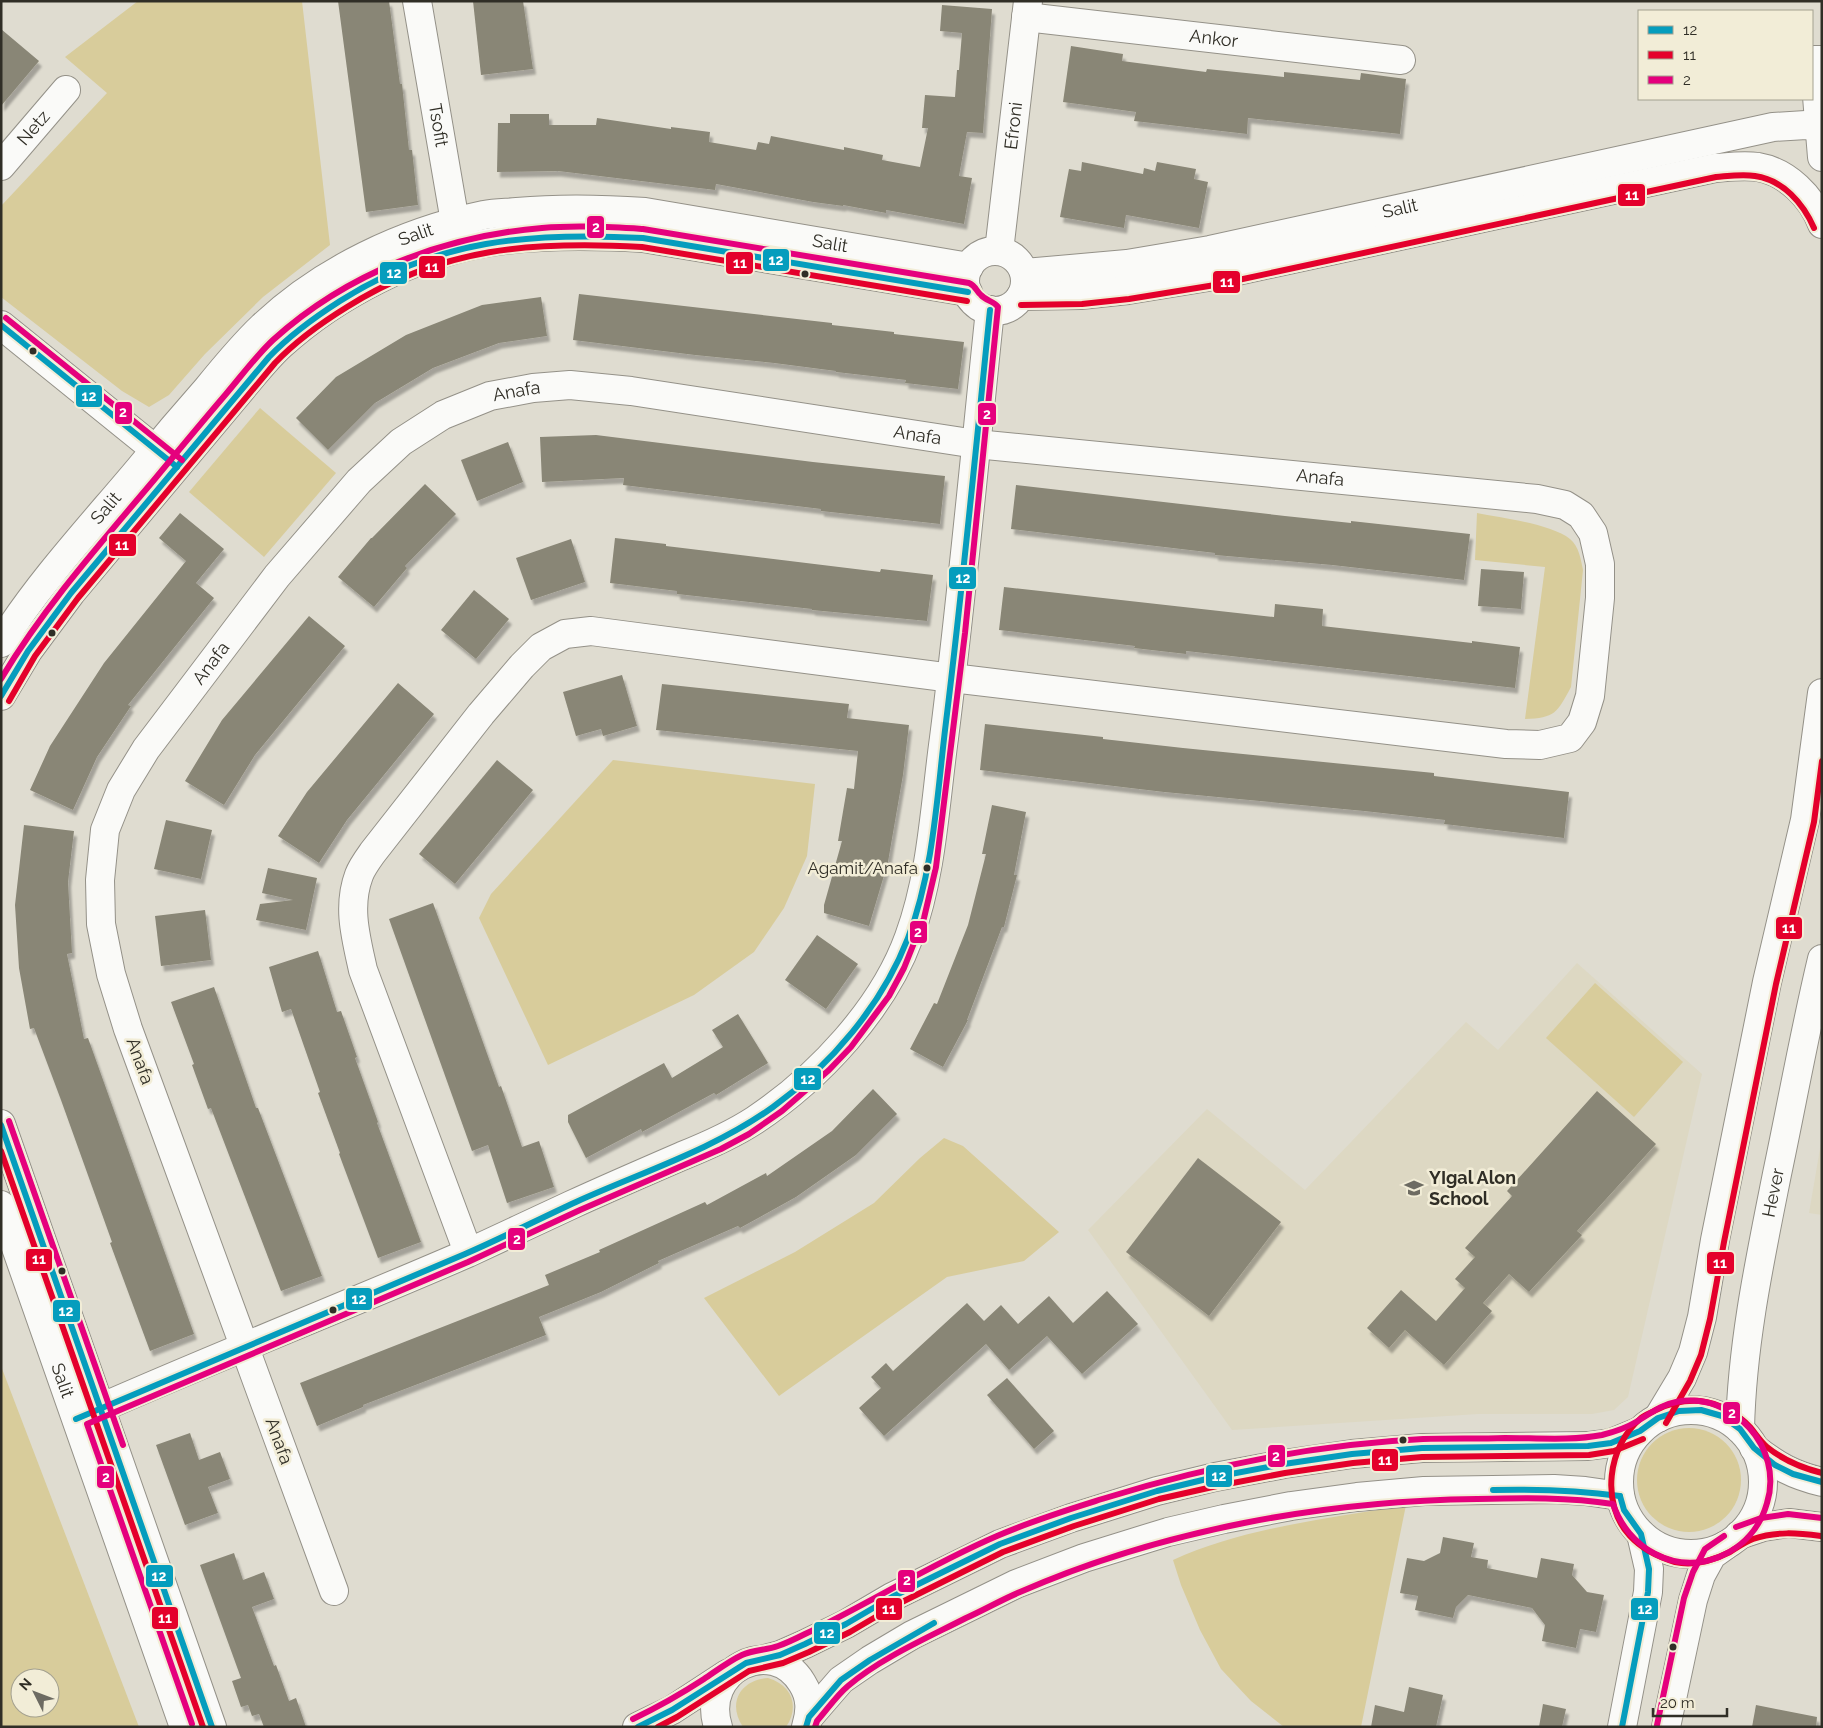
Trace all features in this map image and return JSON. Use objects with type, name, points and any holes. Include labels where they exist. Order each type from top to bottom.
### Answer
[{"type":"street","name":"Tsofit","points":[[417,1],[456,222],[464,248]]},
{"type":"street","name":"Ankor","points":[[1027,9],[1401,60]]},
{"type":"street","name":"Efroni","points":[[999,251],[1027,9]]},
{"type":"street","points":[[1822,60],[1814,60],[1822,157]]},
{"type":"street","name":"Netz","points":[[1,166],[66,90]]},
{"type":"street","name":"Salit","points":[[1023,284],[1210,250],[1773,127],[1806,125],[1820,128]]},
{"type":"street","name":"Salit","points":[[1023,284],[1081,295],[1178,282],[1259,267],[1715,168],[1740,166],[1759,167],[1779,174],[1794,184],[1807,197],[1822,224]]},
{"type":"street","name":"Salit","points":[[1,643],[50,576],[230,361],[262,327],[292,301],[324,279],[364,256],[404,239],[456,222],[486,215],[564,208],[645,212],[968,279]]},
{"type":"street","name":"Salit","points":[[1,696],[28,650],[47,624],[250,378],[280,346],[308,322],[376,280],[414,264],[464,248],[490,242],[564,235],[643,238],[968,279]]},
{"type":"street","points":[[990,251],[999,251],[1008,253],[1021,265],[1023,284],[1008,308],[999,311],[990,310],[976,304],[968,279],[974,259],[990,251]]},
{"type":"street","points":[[76,1419],[468,1252],[725,1138],[753,1122],[781,1101],[806,1081],[841,1046],[893,973],[909,937],[921,897],[930,846],[952,678],[990,310]]},
{"type":"street","points":[[1,325],[177,466]]},
{"type":"street","name":"Anafa","points":[[334,1591],[128,1029],[111,974],[102,924],[100,880],[105,830],[121,790],[146,749],[277,576],[358,481],[401,442],[443,414],[490,396],[533,388],[570,385],[632,391],[976,444],[1538,499],[1565,505],[1581,515],[1592,533],[1600,564],[1600,598],[1590,696],[1582,722],[1570,738],[1540,745],[1486,742],[952,678],[591,631],[565,634],[541,647],[487,707],[373,852],[359,874],[352,904],[354,933],[363,970],[468,1252]]},
{"type":"street","points":[[1822,693],[1813,819],[1767,982],[1715,1240],[1702,1316],[1693,1352],[1682,1378],[1649,1424],[1629,1445],[1622,1461],[1618,1479],[1624,1510],[1641,1534],[1652,1543],[1677,1553],[1704,1553],[1763,1527],[1789,1523],[1822,1527]]},
{"type":"street","name":"Hever","points":[[1747,1438],[1741,1385],[1750,1316],[1762,1248],[1822,959]]},
{"type":"street","name":"Salit","points":[[1,1124],[8,1163],[101,1408],[212,1727]]},
{"type":"street","name":"Salit","points":[[1,1205],[184,1727]]},
{"type":"street","points":[[638,1727],[672,1710],[746,1663],[780,1655],[805,1644],[846,1624],[892,1597],[1000,1544],[1071,1518],[1157,1491],[1214,1477],[1352,1454],[1422,1448],[1588,1446],[1611,1443],[1679,1411],[1701,1410],[1722,1416],[1775,1465],[1793,1474],[1822,1482]]},
{"type":"street","points":[[1666,1727],[1693,1600],[1701,1575],[1712,1555],[1734,1539],[1751,1521],[1760,1504],[1763,1485],[1761,1466],[1747,1438]]},
{"type":"street","points":[[808,1722],[841,1680],[912,1634],[1016,1584],[1084,1558],[1168,1532],[1291,1506],[1424,1490],[1554,1488],[1620,1496]]},
{"type":"street","points":[[1622,1727],[1648,1592],[1649,1569],[1641,1534]]},
{"type":"street","points":[[761,1660],[776,1662],[788,1668],[799,1677],[806,1689],[810,1703],[808,1722]]},
{"type":"street","points":[[718,1727],[714,1711],[716,1696],[722,1682],[732,1671]]},
{"type":"shaded area","points":[[138,1],[302,1],[330,245],[263,297],[205,354],[169,395],[149,407],[122,391],[1,297],[1,206],[107,93],[65,57]]},
{"type":"shaded area","points":[[260,408],[336,473],[264,557],[189,492]]},
{"type":"shaded area","points":[[1477,513],[1526,522],[1551,529],[1570,539],[1576,545],[1579,553],[1583,570],[1571,687],[1562,703],[1549,715],[1525,719],[1545,567],[1475,560]]},
{"type":"shaded area","points":[[613,760],[815,784],[807,856],[784,908],[754,952],[694,995],[548,1065],[479,918],[491,894]]},
{"type":"shaded area","points":[[1577,963],[1702,1074],[1628,1397],[1614,1410],[1592,1414],[1478,1414],[1232,1430],[1088,1230],[1207,1109],[1305,1190],[1466,1022],[1498,1050]]},
{"type":"shaded area","points":[[1595,983],[1683,1062],[1634,1117],[1546,1038]]},
{"type":"shaded area","points":[[1822,1137],[1822,1215],[1809,1213]]},
{"type":"shaded area","points":[[944,1138],[963,1146],[1059,1232],[1024,1261],[947,1277],[779,1396],[704,1298],[795,1252],[874,1203],[920,1158]]},
{"type":"shaded area","points":[[1,1366],[139,1727],[1,1727]]},
{"type":"shaded area","points":[[1689,1428],[1709,1432],[1726,1443],[1737,1460],[1741,1480],[1737,1500],[1726,1517],[1709,1528],[1689,1532],[1669,1528],[1652,1517],[1641,1500],[1637,1480],[1641,1460],[1652,1443],[1669,1432]]},
{"type":"shaded area","points":[[1406,1505],[1361,1727],[1284,1727],[1251,1701],[1221,1669],[1200,1630],[1181,1585],[1173,1560],[1229,1539],[1287,1525]]},
{"type":"shaded area","points":[[768,1678],[783,1686],[791,1698],[792,1712],[786,1727],[743,1727],[736,1710],[736,1701],[739,1694],[750,1683]]},
{"type":"building","points":[[338,1],[389,1],[400,84],[402,84],[409,150],[412,150],[418,205],[366,212]]},
{"type":"building","points":[[473,1],[523,1],[533,69],[481,75]]},
{"type":"building","points":[[942,5],[992,9],[983,133],[967,132],[959,176],[972,178],[964,224],[886,210],[886,213],[843,205],[813,202],[716,184],[715,190],[558,171],[497,172],[498,123],[510,123],[510,114],[549,114],[549,125],[596,125],[597,118],[671,129],[671,127],[710,132],[709,142],[756,150],[758,142],[769,144],[771,136],[844,150],[844,147],[883,155],[882,160],[920,167],[928,128],[922,128],[925,95],[955,97],[957,70],[959,70],[962,33],[940,31]]},
{"type":"building","points":[[1,29],[39,61],[1,106]]},
{"type":"building","points":[[1071,46],[1123,54],[1122,61],[1206,72],[1207,69],[1284,77],[1284,72],[1360,80],[1361,73],[1406,79],[1400,134],[1248,118],[1247,134],[1134,121],[1136,112],[1063,102]]},
{"type":"building","points":[[1082,162],[1143,174],[1144,168],[1155,171],[1157,162],[1196,169],[1194,179],[1208,182],[1199,228],[1126,215],[1124,228],[1060,217],[1069,169],[1081,171]]},
{"type":"building","points":[[579,294],[832,323],[832,325],[894,332],[894,334],[964,342],[958,389],[905,383],[906,380],[774,363],[573,340]]},
{"type":"building","points":[[541,297],[547,336],[499,343],[433,368],[375,403],[328,450],[296,418],[336,377],[406,335],[482,305]]},
{"type":"building","points":[[596,435],[945,476],[940,524],[821,511],[821,509],[623,485],[624,478],[542,482],[540,437]]},
{"type":"building","points":[[508,442],[523,482],[477,501],[461,460]]},
{"type":"building","points":[[425,484],[456,514],[405,566],[407,568],[374,607],[338,577],[371,538]]},
{"type":"building","points":[[1016,485],[1285,516],[1470,534],[1464,580],[1332,565],[1215,555],[1215,553],[1011,529]]},
{"type":"building","points":[[180,513],[224,549],[196,583],[214,598],[128,705],[131,706],[97,757],[73,810],[30,790],[50,746],[104,663],[186,561],[159,538]]},
{"type":"building","points":[[615,538],[880,572],[881,569],[933,575],[927,621],[677,594],[677,591],[610,583]]},
{"type":"building","points":[[571,539],[585,582],[531,600],[516,558]]},
{"type":"building","points":[[1481,569],[1524,572],[1521,609],[1478,606]]},
{"type":"building","points":[[1004,587],[1274,617],[1275,604],[1323,609],[1322,626],[1520,647],[1515,688],[1186,651],[1186,654],[999,630]]},
{"type":"building","points":[[474,590],[509,619],[476,659],[441,630]]},
{"type":"building","points":[[309,616],[345,646],[255,755],[224,805],[185,781],[222,720]]},
{"type":"building","points":[[622,675],[637,726],[603,736],[601,729],[576,736],[563,692]]},
{"type":"building","points":[[398,683],[434,714],[347,820],[319,863],[278,836],[307,792]]},
{"type":"building","points":[[662,684],[849,704],[847,718],[909,725],[903,775],[888,862],[869,926],[824,913],[824,905],[842,841],[838,841],[847,788],[854,789],[858,751],[656,730]]},
{"type":"building","points":[[985,724],[1183,748],[1434,773],[1434,776],[1569,792],[1564,838],[1444,824],[1445,820],[1164,792],[980,770]]},
{"type":"building","points":[[497,760],[533,790],[455,884],[419,854]]},
{"type":"building","points":[[992,805],[1026,812],[1014,875],[1017,875],[1004,927],[1002,927],[968,1020],[943,1067],[910,1049],[934,1003],[937,1004],[968,925],[986,854],[982,854]]},
{"type":"building","points":[[166,820],[212,830],[201,879],[154,869]]},
{"type":"building","points":[[24,825],[74,831],[68,882],[72,953],[67,954],[84,1039],[88,1038],[194,1334],[150,1351],[110,1243],[112,1242],[61,1100],[34,1028],[30,1029],[19,968],[15,905]]},
{"type":"building","points":[[268,868],[317,878],[306,930],[256,920],[260,904],[293,900],[262,893]]},
{"type":"building","points":[[433,903],[522,1147],[539,1141],[554,1187],[507,1203],[488,1145],[472,1151],[389,919]]},
{"type":"building","points":[[205,910],[211,960],[161,966],[155,916]]},
{"type":"building","points":[[817,935],[858,964],[826,1009],[785,980]]},
{"type":"building","points":[[318,951],[337,1012],[341,1011],[377,1123],[421,1242],[378,1258],[339,1154],[291,1009],[282,1012],[269,967]]},
{"type":"building","points":[[214,987],[256,1108],[258,1108],[322,1276],[281,1291],[211,1108],[208,1109],[171,1002]]},
{"type":"building","points":[[738,1014],[768,1063],[716,1095],[714,1093],[642,1132],[641,1129],[586,1158],[568,1122],[568,1115],[664,1063],[672,1078],[723,1047],[712,1030]]},
{"type":"building","points":[[873,1089],[897,1114],[856,1155],[796,1197],[740,1228],[738,1226],[658,1261],[659,1263],[601,1292],[539,1317],[546,1335],[363,1405],[363,1407],[317,1426],[300,1383],[549,1285],[545,1275],[600,1252],[599,1250],[705,1202],[707,1205],[766,1173],[767,1176],[832,1131]]},
{"type":"building","points":[[1597,1091],[1656,1144],[1577,1231],[1582,1235],[1529,1292],[1509,1274],[1483,1303],[1492,1311],[1444,1365],[1405,1330],[1389,1348],[1367,1328],[1401,1290],[1436,1321],[1465,1288],[1455,1279],[1475,1257],[1465,1248],[1512,1196],[1507,1191]]},
{"type":"building","points":[[1198,1158],[1281,1222],[1209,1316],[1126,1252]]},
{"type":"building","points":[[1107,1291],[1138,1324],[1082,1374],[1047,1336],[1009,1370],[986,1344],[884,1436],[859,1408],[881,1388],[871,1377],[886,1363],[893,1371],[967,1303],[984,1321],[1001,1305],[1018,1324],[1049,1296],[1073,1323]]},
{"type":"building","points":[[1007,1378],[1054,1431],[1034,1449],[987,1395]]},
{"type":"building","points":[[190,1433],[199,1460],[220,1452],[230,1479],[208,1487],[218,1513],[185,1525],[156,1445]]},
{"type":"building","points":[[1443,1537],[1474,1543],[1471,1557],[1488,1560],[1487,1568],[1537,1578],[1541,1558],[1574,1564],[1572,1575],[1587,1592],[1604,1595],[1596,1632],[1580,1629],[1576,1648],[1542,1641],[1545,1625],[1532,1608],[1468,1595],[1456,1607],[1453,1618],[1415,1610],[1418,1596],[1400,1593],[1407,1558],[1424,1561],[1440,1553]]},
{"type":"building","points":[[234,1553],[243,1580],[264,1572],[274,1599],[252,1607],[289,1701],[296,1698],[306,1727],[264,1727],[259,1714],[252,1716],[248,1705],[241,1707],[232,1681],[241,1678],[200,1565]]},
{"type":"building","points":[[1409,1687],[1443,1695],[1436,1727],[1371,1727],[1375,1705],[1404,1712]]},
{"type":"building","points":[[1543,1704],[1566,1709],[1562,1727],[1539,1727]]},
{"type":"building","points":[[1756,1705],[1817,1717],[1816,1727],[1752,1727]]},
{"type":"transit line","name":"11","points":[[1021,305],[1082,304],[1129,299],[1215,285],[1716,177],[1736,175],[1765,178],[1783,188],[1798,202],[1814,228]]},
{"type":"transit line","name":"2","points":[[1,679],[35,627],[73,576],[267,346],[302,316],[332,295],[398,262],[433,249],[505,232],[567,227],[643,229],[969,283],[983,297],[998,307],[965,633],[936,867],[924,918],[904,968],[889,996],[851,1047],[829,1070],[782,1111],[749,1134],[721,1149],[580,1210],[468,1262],[87,1424],[192,1724]]},
{"type":"transit line","name":"12","points":[[1,696],[28,651],[71,593],[269,357],[285,341],[321,313],[377,280],[413,264],[449,252],[523,239],[602,236],[643,238],[968,292]]},
{"type":"transit line","name":"11","points":[[9,701],[35,656],[78,598],[275,363],[300,340],[337,313],[382,287],[418,271],[453,260],[489,252],[526,248],[563,245],[642,247],[967,301]]},
{"type":"transit line","name":"12","points":[[76,1419],[493,1242],[576,1202],[702,1148],[726,1136],[773,1107],[815,1072],[852,1032],[869,1010],[897,963],[908,938],[924,886],[937,804],[990,310]]},
{"type":"transit line","name":"2","points":[[6,318],[182,460]]},
{"type":"transit line","name":"12","points":[[1,325],[177,467]]},
{"type":"transit line","name":"11","points":[[1666,1423],[1690,1381],[1701,1355],[1710,1319],[1776,984],[1814,822],[1822,761]]},
{"type":"transit line","name":"2","points":[[9,1121],[123,1445]]},
{"type":"transit line","name":"12","points":[[1,1125],[212,1727]]},
{"type":"transit line","name":"11","points":[[1,1151],[203,1727]]},
{"type":"transit line","name":"11","points":[[1821,1536],[1795,1534],[1762,1536],[1750,1540],[1717,1558],[1696,1563],[1675,1562],[1651,1552],[1630,1536],[1614,1508],[1612,1476],[1615,1459],[1621,1444],[1629,1430],[1640,1419],[1678,1402],[1694,1401],[1707,1402],[1728,1410],[1745,1422],[1773,1452],[1793,1463],[1822,1473]]},
{"type":"transit line","name":"2","points":[[633,1719],[695,1685],[737,1657],[792,1640],[948,1559],[997,1536],[1102,1499],[1221,1467],[1301,1452],[1382,1442],[1433,1439],[1554,1439],[1590,1437],[1624,1428],[1670,1403],[1697,1401],[1717,1405],[1734,1415],[1749,1428],[1761,1444],[1768,1462],[1770,1482],[1767,1503],[1760,1521],[1749,1536],[1736,1548],[1719,1557],[1702,1562],[1670,1560],[1655,1554],[1641,1545],[1630,1533],[1620,1520],[1613,1504],[1579,1500],[1494,1499],[1419,1501],[1361,1506],[1302,1513],[1186,1536],[1074,1570],[1013,1595],[920,1641],[890,1657],[861,1676],[844,1690],[817,1721],[815,1727]]},
{"type":"transit line","name":"12","points":[[638,1727],[672,1710],[746,1663],[780,1655],[805,1644],[846,1624],[892,1597],[1000,1544],[1071,1518],[1157,1491],[1215,1477],[1352,1454],[1422,1448],[1588,1446],[1611,1443],[1640,1431],[1658,1418],[1679,1411],[1701,1410],[1722,1416],[1740,1429],[1754,1448],[1775,1465],[1793,1474],[1822,1482]]},
{"type":"transit line","name":"11","points":[[658,1727],[749,1671],[783,1663],[809,1652],[850,1632],[896,1605],[1003,1552],[1074,1526],[1159,1499],[1285,1473],[1353,1463],[1422,1457],[1589,1455],[1614,1451],[1643,1439]]},
{"type":"transit line","name":"12","points":[[1493,1490],[1557,1490],[1620,1496]]},
{"type":"transit line","name":"12","points":[[1620,1496],[1624,1510],[1641,1534],[1649,1569],[1648,1592],[1622,1727]]},
{"type":"transit line","name":"2","points":[[1736,1527],[1761,1518],[1788,1514],[1822,1518]]},
{"type":"transit line","name":"2","points":[[1657,1725],[1684,1598],[1693,1572],[1705,1549],[1724,1536]]},
{"type":"transit line","name":"12","points":[[806,1727],[809,1717],[841,1680],[870,1660],[934,1623]]},
{"type":"place","name":"Agamit/Anafa","points":[[927,868]]},
{"type":"place","name":"YIgal Alon School","points":[[1414,1188]]}]
